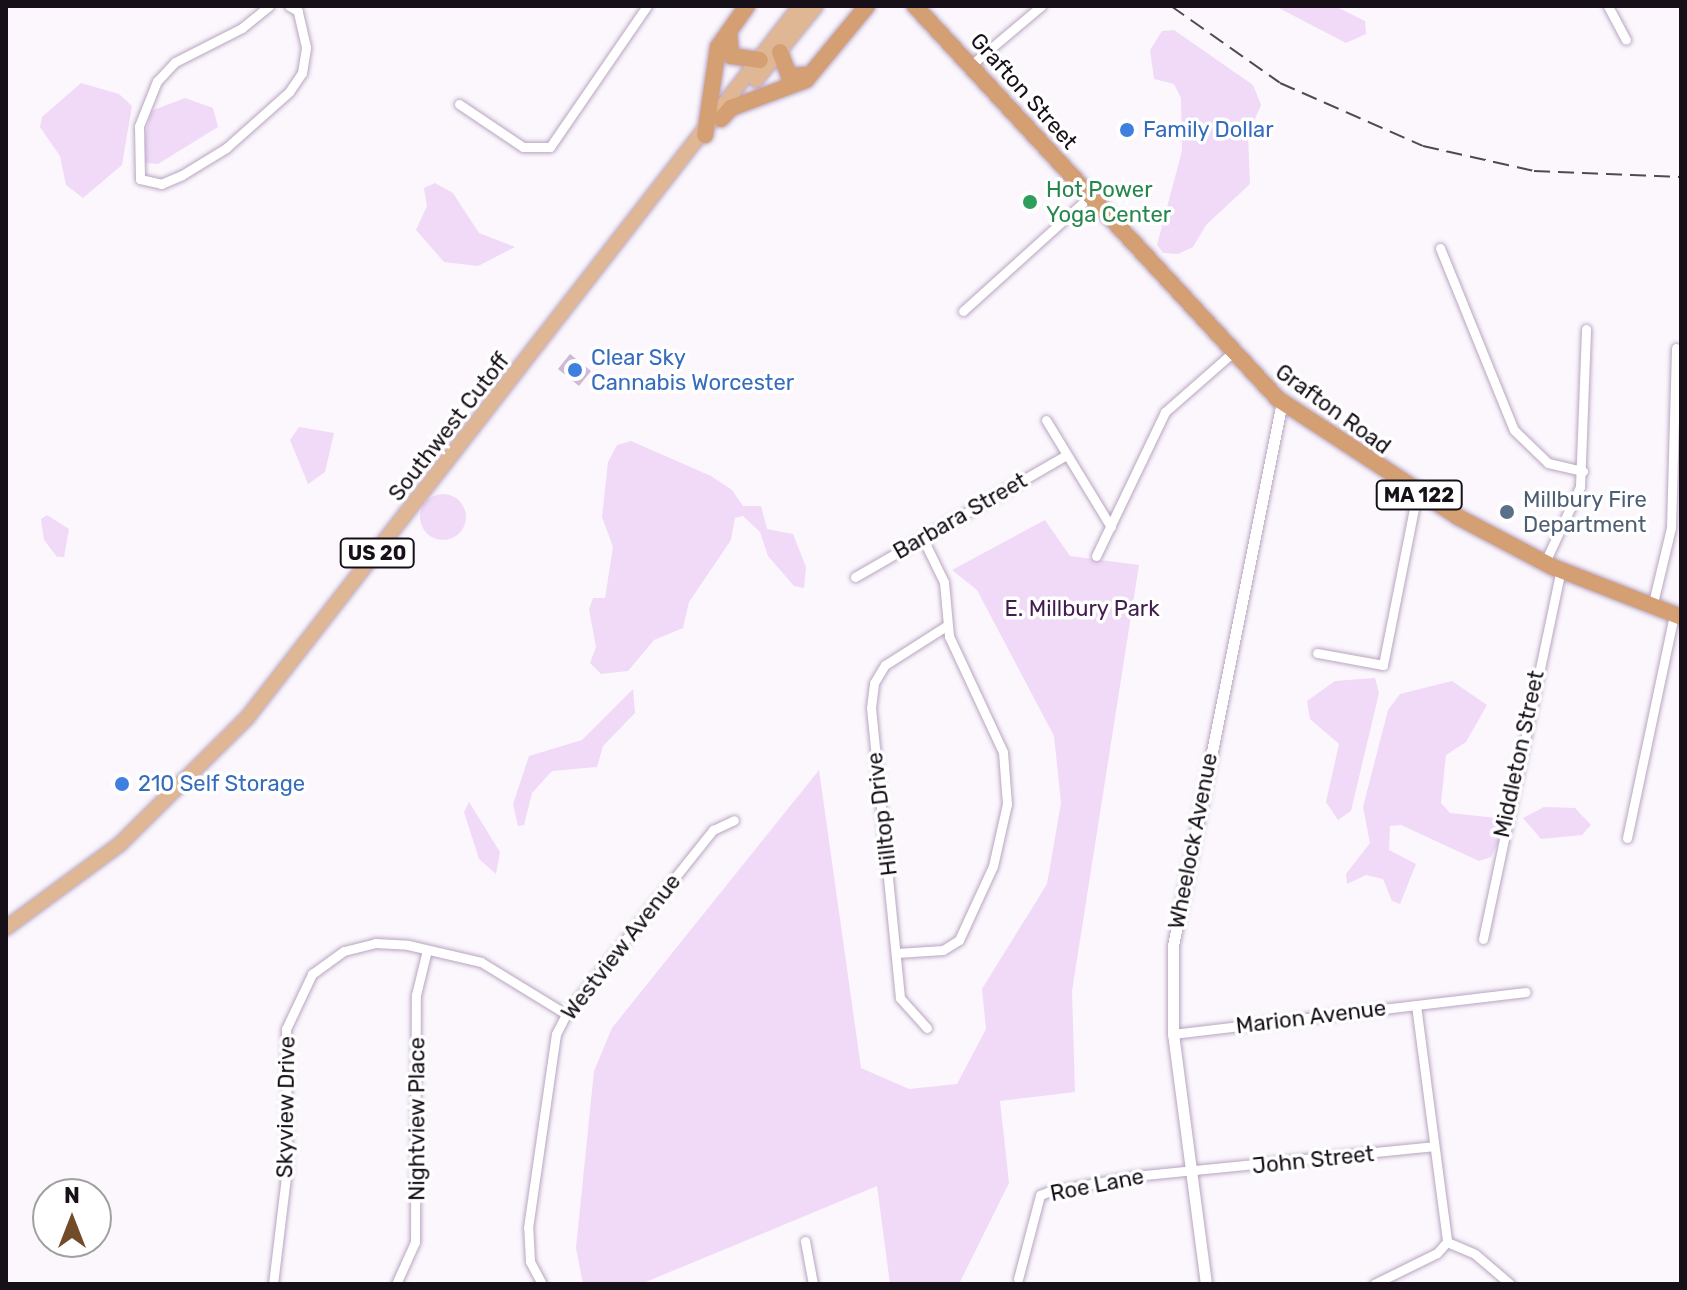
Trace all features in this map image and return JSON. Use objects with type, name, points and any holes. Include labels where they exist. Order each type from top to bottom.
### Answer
[{"type":"highway","points":[[705,135],[716,55],[747,6]]},
{"type":"highway","points":[[780,52],[785,72],[804,77],[865,6]]},
{"type":"highway","points":[[726,113],[806,80],[865,6]]},
{"type":"highway","name":"Grafton Street","points":[[915,6],[1194,314]]},
{"type":"highway","points":[[937,6],[938,28]]},
{"type":"highway","points":[[729,30],[731,56],[760,60]]},
{"type":"highway","name":"Grafton Road","points":[[1194,314],[1282,402],[1417,494],[1561,570],[1678,616]]},
{"type":"main road","name":"Southwest Cutoff","points":[[6,928],[124,840],[247,718],[705,135],[800,6]]},
{"type":"main road","name":"Southwest Cutoff","points":[[705,135],[780,52],[816,6]]},
{"type":"street","points":[[269,6],[242,28],[175,62],[157,81],[139,126],[140,179],[161,184],[182,175],[226,148],[289,92],[306,56],[295,8]]},
{"type":"street","points":[[459,104],[516,144],[539,149],[554,142],[647,6]]},
{"type":"street","points":[[971,65],[1041,6]]},
{"type":"street","points":[[1608,6],[1626,40]]},
{"type":"street","points":[[963,311],[1089,197]]},
{"type":"street","points":[[1440,248],[1514,430],[1548,463],[1583,471]]},
{"type":"street","points":[[1545,562],[1569,519],[1583,471],[1586,329]]},
{"type":"street","points":[[1652,607],[1671,528],[1678,424],[1676,348]]},
{"type":"street","points":[[1096,556],[1165,412],[1231,354]]},
{"type":"street","name":"Wheelock Avenue","points":[[1206,1284],[1173,1034],[1176,925],[1282,402]]},
{"type":"street","points":[[1046,420],[1065,456],[1111,527]]},
{"type":"street","name":"Barbara Street","points":[[855,577],[1065,456]]},
{"type":"street","points":[[1317,653],[1383,665],[1417,494]]},
{"type":"street","points":[[897,953],[943,950],[959,940],[983,894],[1004,822],[1003,752],[946,626],[942,573],[922,537]]},
{"type":"street","name":"Middleton Street","points":[[1483,939],[1561,570]]},
{"type":"street","points":[[1627,838],[1678,616]]},
{"type":"street","name":"Hilltop Drive","points":[[927,1028],[900,998],[872,692],[891,659],[946,626]]},
{"type":"street","name":"Westview Avenue","points":[[542,1284],[530,1261],[528,1228],[548,1060],[566,1014],[713,830],[734,820]]},
{"type":"street","name":"Skyview Drive","points":[[273,1284],[287,1169],[286,1029],[299,992],[344,951],[375,943],[481,962],[566,1014]]},
{"type":"street","name":"Nightview Place","points":[[396,1284],[412,1259],[416,1230],[416,995],[427,950]]},
{"type":"street","name":"Marion Avenue","points":[[1173,1034],[1526,992]]},
{"type":"street","points":[[1374,1284],[1437,1253],[1447,1242],[1416,1005]]},
{"type":"street","name":"John Street","points":[[1192,1170],[1434,1146]]},
{"type":"street","name":"Roe Lane","points":[[1018,1279],[1040,1195],[1192,1170]]},
{"type":"street","points":[[805,1241],[813,1284]]},
{"type":"street","points":[[1447,1242],[1475,1254],[1510,1284]]},
{"type":"green space","points":[[1275,6],[1335,6],[1365,21],[1366,34],[1346,43]]},
{"type":"green space","points":[[1174,30],[1253,85],[1261,105],[1248,135],[1250,184],[1206,225],[1193,247],[1178,254],[1163,253],[1157,245],[1182,151],[1181,98],[1174,84],[1154,79],[1150,50],[1162,31]]},
{"type":"green space","points":[[81,83],[119,94],[132,106],[122,165],[83,198],[66,185],[60,156],[40,127],[42,117]]},
{"type":"green space","points":[[185,98],[213,108],[218,127],[158,164],[146,163],[141,154],[151,111]]},
{"type":"green space","points":[[435,183],[453,193],[479,233],[515,247],[478,266],[444,262],[416,230],[427,206],[424,188]]},
{"type":"green space","points":[[299,427],[334,433],[325,472],[308,484],[290,440]]},
{"type":"green space","points":[[631,441],[711,476],[732,490],[743,506],[761,506],[767,529],[793,534],[806,567],[804,588],[794,586],[768,556],[760,532],[743,516],[735,518],[731,540],[689,602],[683,628],[654,640],[628,671],[601,674],[590,663],[596,647],[589,609],[593,598],[605,598],[613,547],[602,517],[608,462],[617,445]]},
{"type":"green space","points":[[443,494],[459,501],[466,517],[459,533],[443,540],[427,533],[420,517],[427,501]]},
{"type":"green space","points":[[47,515],[69,529],[64,557],[57,557],[44,540],[41,519]]},
{"type":"green space","name":"E. Millbury Park","points":[[1045,520],[1070,556],[1139,565],[1072,991],[1075,1092],[1000,1101],[1009,1183],[959,1284],[890,1284],[877,1186],[641,1284],[583,1284],[576,1248],[594,1071],[612,1028],[819,770],[861,1068],[909,1089],[957,1084],[986,1029],[982,989],[1047,884],[1061,803],[1054,736],[977,590],[952,570]]},
{"type":"green space","points":[[1375,678],[1379,693],[1351,811],[1338,820],[1326,802],[1339,744],[1310,719],[1307,701],[1335,681]]},
{"type":"green space","points":[[1452,681],[1487,705],[1466,742],[1446,755],[1441,803],[1450,813],[1497,818],[1499,841],[1491,857],[1479,861],[1401,825],[1390,826],[1389,850],[1416,864],[1400,904],[1392,901],[1383,879],[1366,875],[1347,884],[1346,874],[1370,843],[1363,807],[1388,710],[1400,694]]},
{"type":"green space","points":[[633,689],[635,713],[603,746],[597,767],[552,771],[532,793],[524,825],[518,826],[513,804],[529,756],[582,740]]},
{"type":"green space","points":[[469,802],[500,852],[496,874],[479,859],[464,812]]},
{"type":"green space","points":[[1544,807],[1575,808],[1591,825],[1582,835],[1541,839],[1523,818]]},
{"type":"building","name":"Clear Sky Cannabis Worcester","points":[[570,354],[591,371],[579,386],[558,369]]},
{"type":"railway","points":[[1171,6],[1280,83],[1423,146],[1534,171],[1681,177]]},
{"type":"place","name":"Family Dollar","points":[[1127,130]]},
{"type":"place","name":"Hot Power Yoga Center","points":[[1030,202]]},
{"type":"place","name":"Clear Sky Cannabis Worcester","points":[[575,370]]},
{"type":"place","name":"Millbury Fire Department","points":[[1507,512]]},
{"type":"place","name":"210 Self Storage","points":[[122,784]]}]
